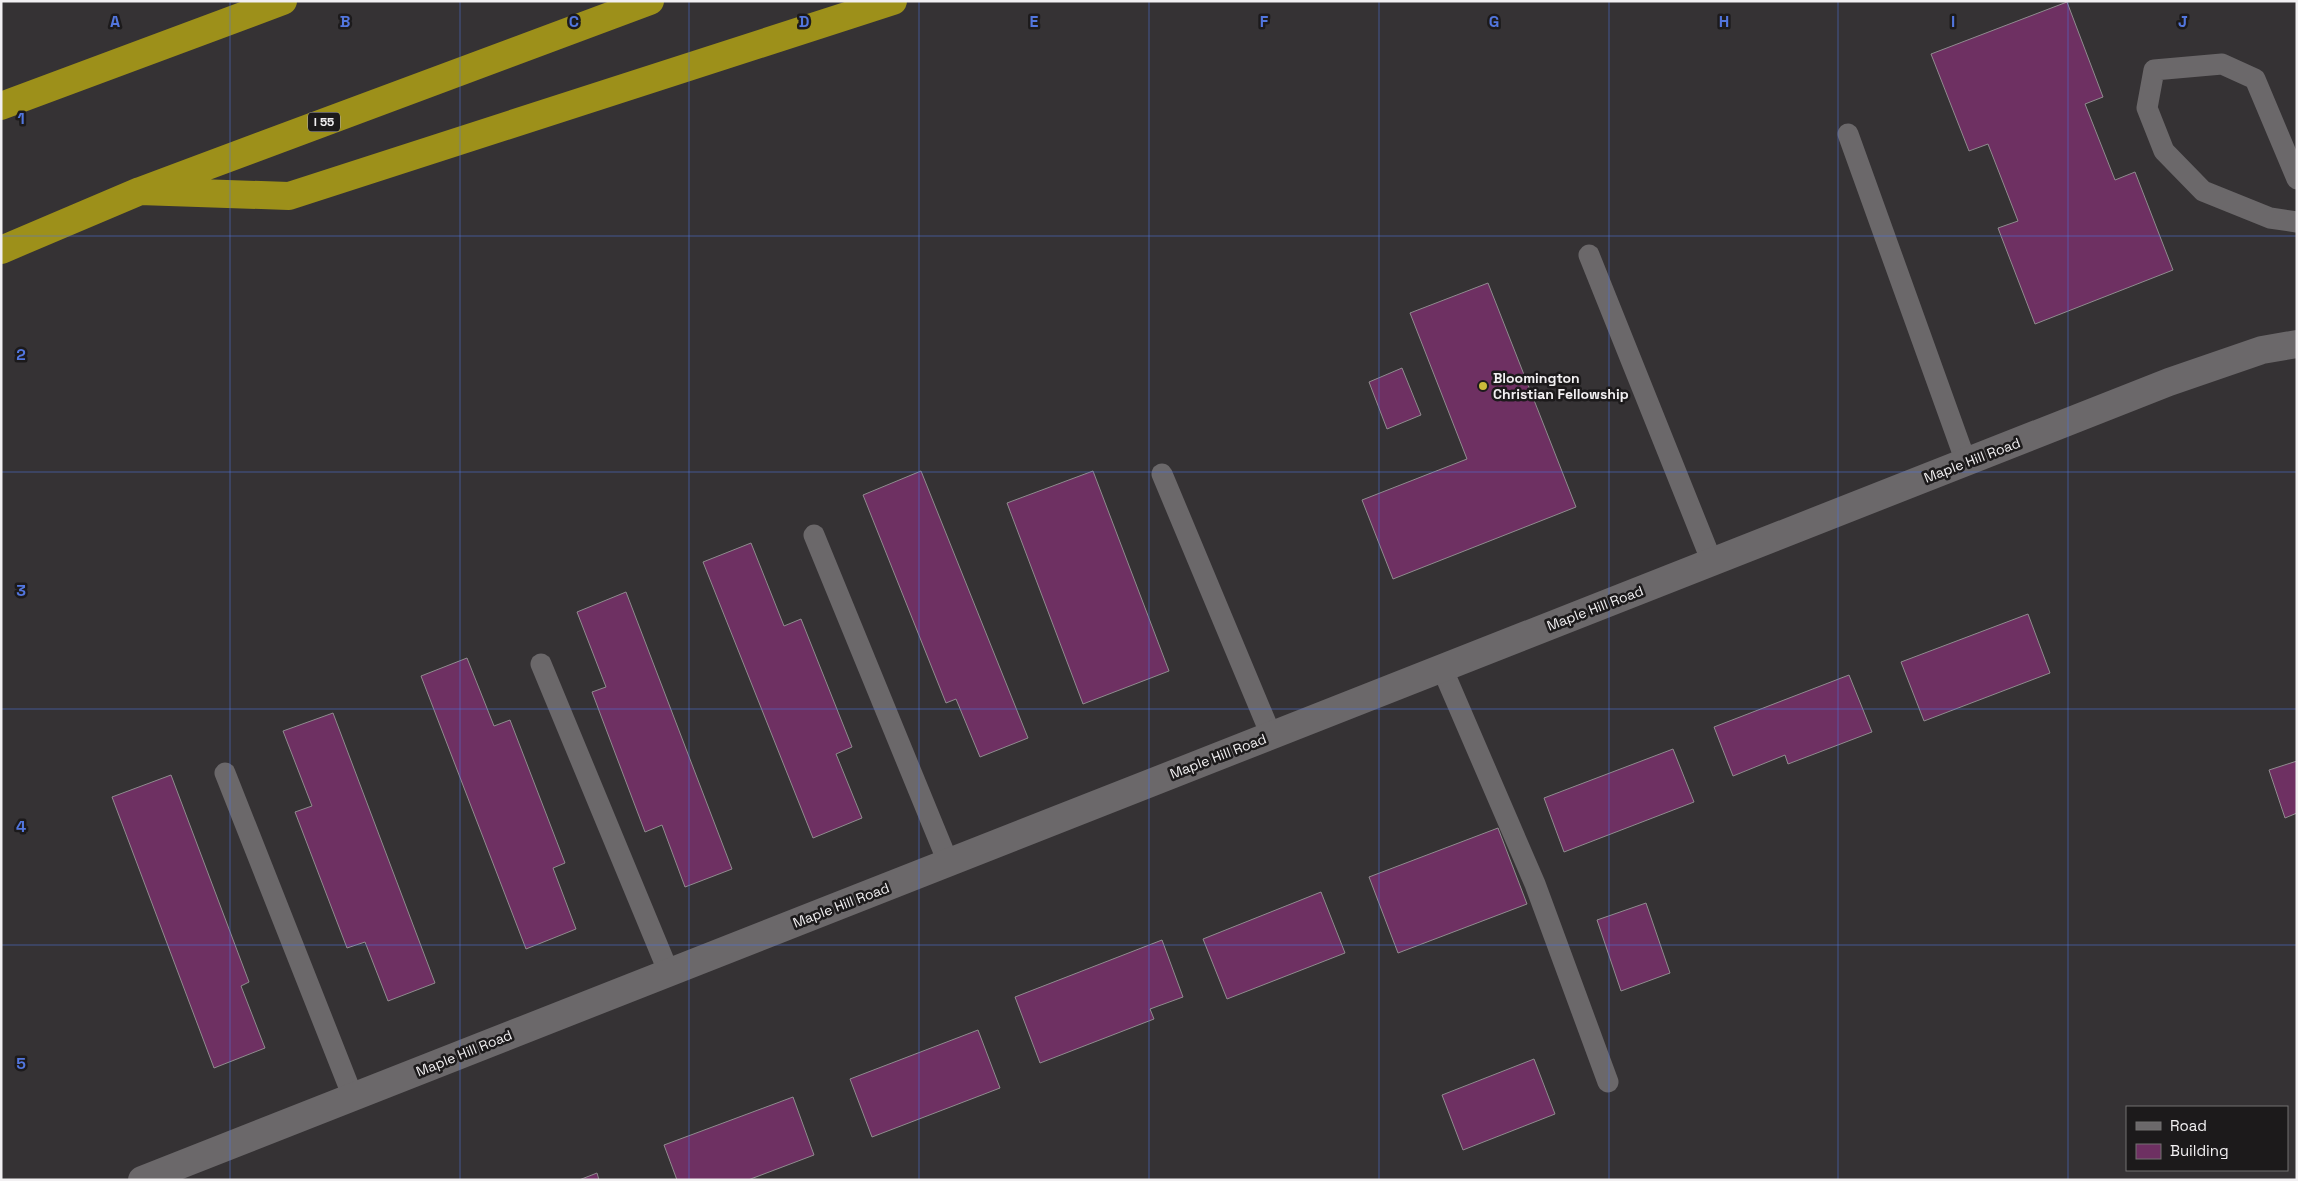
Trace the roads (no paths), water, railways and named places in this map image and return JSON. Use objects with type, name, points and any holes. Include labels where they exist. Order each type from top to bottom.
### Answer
[{"type":"highway","points":[[1,106],[283,1]]},
{"type":"highway","name":"I 55","points":[[1,250],[140,191],[650,1]]},
{"type":"highway","points":[[140,191],[289,196],[893,1]]},
{"type":"street","name":"Maple Hill Road","points":[[142,1180],[2169,382],[2262,350],[2297,344]]},
{"type":"lane","points":[[2297,179],[2255,79],[2222,64],[2154,70],[2147,108],[2164,151],[2203,191],[2270,218],[2297,222]]},
{"type":"lane","points":[[1848,134],[1966,462]]},
{"type":"lane","points":[[1589,255],[1712,562]]},
{"type":"lane","points":[[1162,474],[1271,735]]},
{"type":"lane","points":[[814,535],[948,862]]},
{"type":"lane","points":[[541,664],[669,972]]},
{"type":"lane","points":[[1442,668],[1535,884],[1608,1082]]},
{"type":"lane","points":[[224,773],[353,1097]]},
{"type":"place","name":"Bloomington Christian Fellowship","points":[[1483,386]]}]
